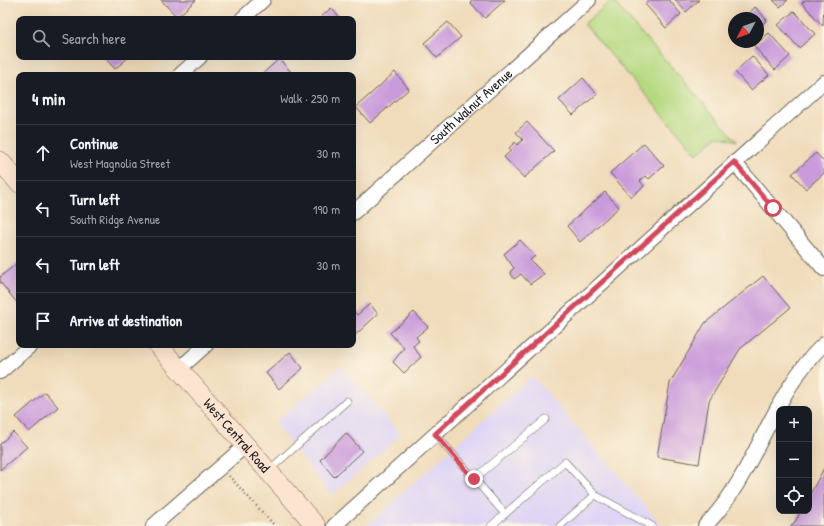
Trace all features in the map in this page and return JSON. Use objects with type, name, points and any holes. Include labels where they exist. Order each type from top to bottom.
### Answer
[{"type":"main road","points":[[0,161],[16,180]]},
{"type":"main road","name":"West Central Road","points":[[161,348],[316,526]]},
{"type":"street","points":[[245,16],[263,0]]},
{"type":"street","name":"South Walnut Avenue","points":[[356,210],[589,0]]},
{"type":"street","points":[[183,72],[197,60]]},
{"type":"street","points":[[334,526],[824,82]]},
{"type":"street","points":[[734,162],[824,269]]},
{"type":"street","points":[[705,526],[716,514],[748,467],[797,374],[824,344]]},
{"type":"street","points":[[0,372],[28,348]]},
{"type":"street","points":[[179,369],[203,348]]},
{"type":"street","points":[[153,526],[246,446]]},
{"type":"lane","points":[[268,470],[347,401]]},
{"type":"lane","points":[[474,479],[546,419]]},
{"type":"lane","points":[[435,434],[505,514]]},
{"type":"lane","points":[[491,526],[565,462],[595,495],[652,526]]},
{"type":"lane","points":[[560,526],[595,495]]},
{"type":"path","points":[[221,467],[275,526]]},
{"type":"shaded area","points":[[341,366],[401,435],[332,495],[274,423]]},
{"type":"shaded area","points":[[532,376],[662,526],[366,526]]},
{"type":"green space","points":[[612,0],[737,141],[718,136],[697,154],[584,24]]},
{"type":"building","points":[[161,0],[196,0],[178,16],[176,16]]},
{"type":"building","points":[[472,0],[505,0],[485,18],[470,2]]},
{"type":"building","points":[[650,0],[669,0],[681,14],[666,28],[645,4]]},
{"type":"building","points":[[675,0],[699,0],[686,12]]},
{"type":"building","points":[[773,0],[788,0],[780,7]]},
{"type":"building","points":[[805,0],[824,0],[823,26],[802,3]]},
{"type":"building","points":[[755,7],[760,12],[750,12]]},
{"type":"building","points":[[331,8],[338,16],[322,16]]},
{"type":"building","points":[[794,11],[815,34],[799,48],[778,25]]},
{"type":"building","points":[[448,22],[461,37],[437,58],[424,43]]},
{"type":"building","points":[[769,33],[790,56],[775,70],[756,48],[764,48],[764,37]]},
{"type":"building","points":[[752,56],[769,75],[751,90],[735,72]]},
{"type":"building","points":[[107,60],[126,60],[115,69]]},
{"type":"building","points":[[278,60],[280,60],[291,72],[264,72]]},
{"type":"building","points":[[395,72],[409,89],[370,123],[356,107]]},
{"type":"building","points":[[583,78],[597,94],[573,115],[559,100]]},
{"type":"building","points":[[527,122],[554,151],[524,178],[504,157],[511,151],[509,148],[515,142],[517,145],[523,140],[516,132]]},
{"type":"building","points":[[644,143],[664,166],[649,179],[646,176],[640,181],[644,186],[631,197],[610,173]]},
{"type":"building","points":[[816,153],[824,162],[824,173],[806,189],[792,174]]},
{"type":"building","points":[[605,192],[619,207],[580,242],[567,226]]},
{"type":"building","points":[[520,240],[535,256],[530,260],[544,274],[530,284],[521,274],[514,279],[510,272],[514,268],[504,254]]},
{"type":"building","points":[[16,264],[16,301],[0,282],[0,277]]},
{"type":"building","points":[[763,276],[790,308],[740,349],[709,401],[699,464],[657,457],[670,383],[705,323]]},
{"type":"building","points":[[370,304],[378,314],[356,334],[356,314],[357,315]]},
{"type":"building","points":[[414,312],[428,327],[416,337],[419,341],[413,346],[421,357],[404,373],[393,362],[404,348],[390,333]]},
{"type":"building","points":[[290,352],[303,368],[279,389],[266,373]]},
{"type":"building","points":[[45,392],[58,407],[29,432],[16,417]]},
{"type":"building","points":[[13,432],[27,447],[0,470],[0,444]]},
{"type":"building","points":[[346,433],[362,451],[334,477],[320,460]]},
{"type":"building","points":[[824,468],[824,526],[790,526],[795,522],[799,514],[812,514],[812,490]]},
{"type":"route","points":[[474,479],[435,434],[734,162],[773,208]]}]
